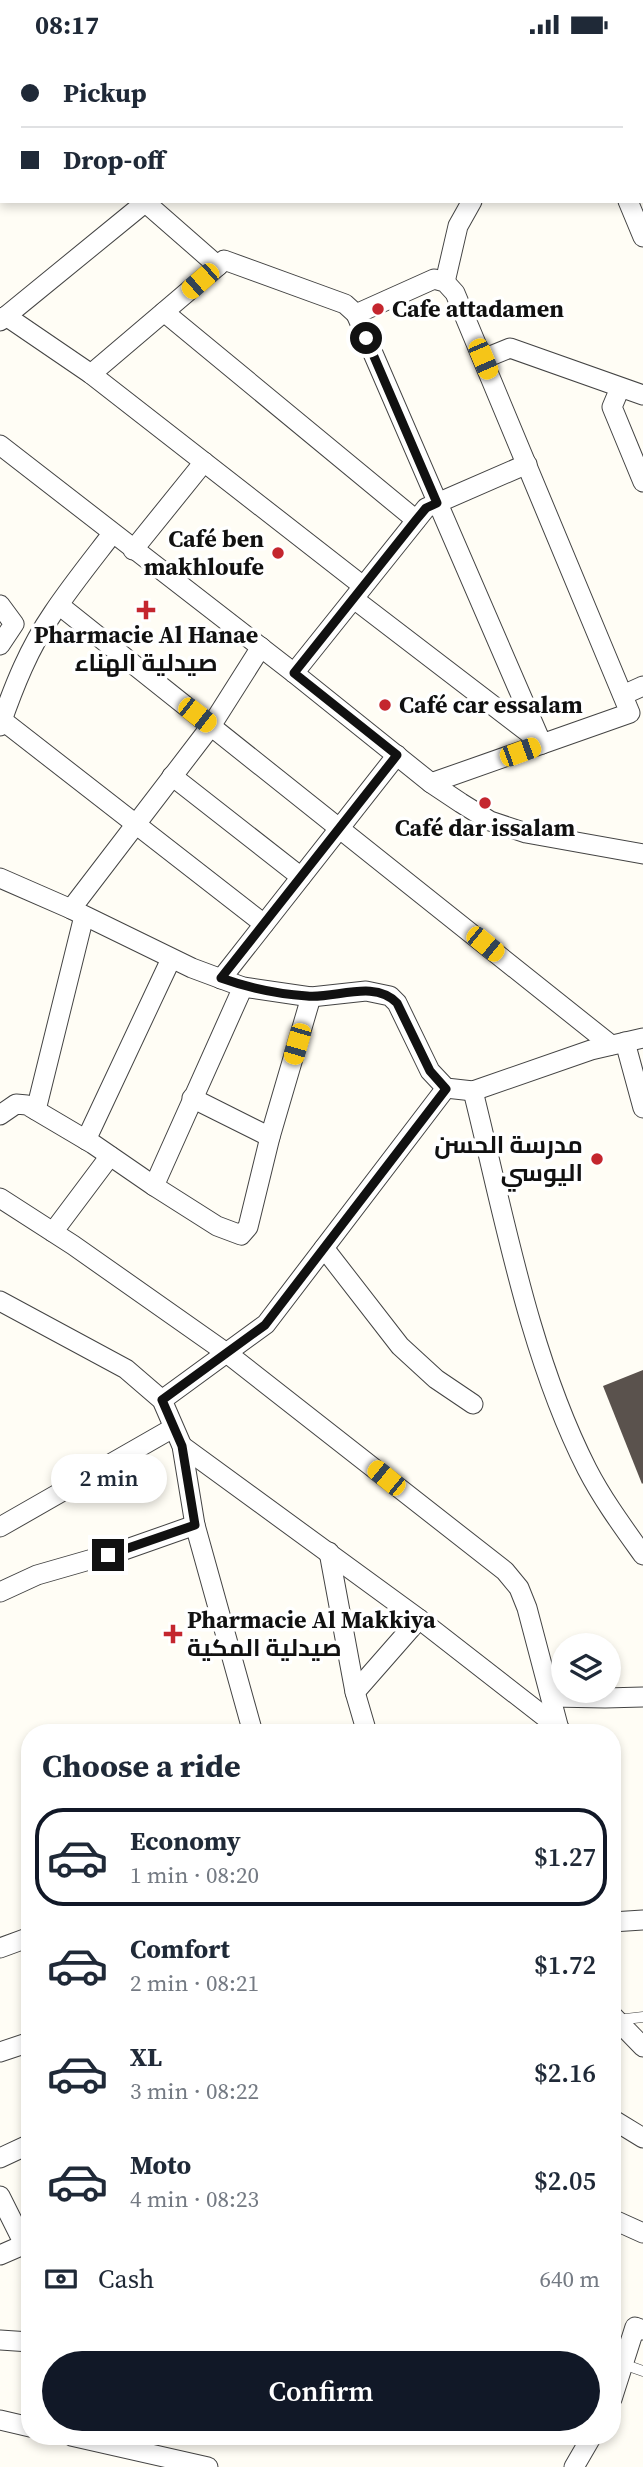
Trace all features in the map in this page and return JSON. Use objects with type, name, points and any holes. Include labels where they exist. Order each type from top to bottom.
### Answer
[{"type":"street","points":[[146,203],[3,319],[92,374],[204,462],[542,744]]},
{"type":"street","points":[[148,203],[218,266]]},
{"type":"street","points":[[445,282],[458,226],[471,203]]},
{"type":"street","points":[[629,203],[643,237]]},
{"type":"street","points":[[92,374],[224,260],[345,304],[356,314],[542,744]]},
{"type":"street","points":[[356,314],[435,279],[445,282],[454,293],[630,713],[431,783]]},
{"type":"street","points":[[164,312],[416,520]]},
{"type":"street","points":[[483,359],[510,348],[643,395]]},
{"type":"street","points":[[620,388],[612,407],[643,482]]},
{"type":"street","points":[[4,454],[261,647],[431,783],[490,821],[526,833],[643,854]]},
{"type":"street","points":[[133,550],[204,462]]},
{"type":"street","points":[[294,673],[426,508],[527,464]]},
{"type":"street","points":[[112,534],[34,643],[15,683],[1,723],[137,824],[264,924]]},
{"type":"street","points":[[0,605],[14,624],[0,645]]},
{"type":"street","points":[[59,605],[340,827],[626,1042],[643,1108]]},
{"type":"street","points":[[36,1110],[77,912],[137,824],[211,726],[261,647]]},
{"type":"street","points":[[622,695],[643,686]]},
{"type":"street","points":[[221,978],[397,755]]},
{"type":"street","points":[[172,776],[301,877]]},
{"type":"street","points":[[0,878],[77,912],[171,959],[243,986],[311,997],[366,991],[390,996],[397,1003],[430,1071],[446,1089],[473,1091],[626,1042]]},
{"type":"street","points":[[86,1140],[171,959]]},
{"type":"street","points":[[154,1186],[243,986]]},
{"type":"street","points":[[0,1115],[16,1104],[27,1105],[86,1140],[217,1226],[240,1235],[248,1227],[270,1137],[311,997]]},
{"type":"street","points":[[162,1400],[265,1325],[446,1089]]},
{"type":"street","points":[[473,1091],[534,1335],[555,1396],[586,1468],[643,1555]]},
{"type":"street","points":[[192,1098],[270,1137]]},
{"type":"street","points":[[53,1232],[110,1156]]},
{"type":"street","points":[[0,1198],[228,1354],[513,1580],[519,1588],[534,1628],[551,1697]]},
{"type":"street","points":[[324,1248],[400,1346],[436,1379],[473,1404]]},
{"type":"street","points":[[0,1301],[126,1369],[162,1400],[182,1446],[195,1525],[250,1724]]},
{"type":"street","points":[[0,1527],[173,1428]]},
{"type":"street","points":[[182,1446],[419,1619],[551,1724]]},
{"type":"street","points":[[0,1592],[37,1575],[124,1550],[195,1525]]},
{"type":"street","points":[[328,1552],[355,1692],[364,1724]]},
{"type":"street","points":[[355,1692],[419,1619]]},
{"type":"street","points":[[621,1698],[643,1697]]},
{"type":"street","points":[[552,1703],[558,1724]]},
{"type":"street","points":[[621,1921],[643,1920]]},
{"type":"street","points":[[0,1948],[21,1940]]},
{"type":"street","points":[[621,2023],[643,2047]]},
{"type":"street","points":[[0,2052],[21,2045]]},
{"type":"street","points":[[621,2125],[643,2138]]},
{"type":"street","points":[[0,2158],[21,2148]]},
{"type":"street","points":[[0,2196],[21,2233]]},
{"type":"street","points":[[621,2223],[643,2233]]},
{"type":"street","points":[[0,2255],[21,2246]]},
{"type":"street","points":[[621,2353],[635,2327],[643,2330]]},
{"type":"street","points":[[0,2340],[21,2341]]},
{"type":"street","points":[[0,2420],[21,2425]]},
{"type":"street","points":[[111,2445],[208,2467]]},
{"type":"street","points":[[574,2467],[587,2445]]},
{"type":"lane","points":[[621,2017],[643,2017]]},
{"type":"lane","points":[[621,2356],[643,2371]]},
{"type":"building","points":[[643,1370],[643,1483],[642,1484],[603,1386]]},
{"type":"place","name":"Cafe attadamen","points":[[378,309]]},
{"type":"place","name":"Café ben makhloufe","points":[[278,553]]},
{"type":"place","name":"Pharmacie Al Hanae صيدلية الهناء","points":[[146,610]]},
{"type":"place","name":"Café car essalam","points":[[385,705]]},
{"type":"place","name":"Café dar issalam","points":[[485,803]]},
{"type":"place","name":"مدرسة الحسن اليوسي","points":[[597,1159]]},
{"type":"place","name":"Pharmacie Al Makkiya صيدلية المكية","points":[[173,1634]]},
{"type":"route","points":[[108,1555],[195,1525],[182,1446],[162,1400],[265,1325],[446,1089],[430,1071],[397,1003],[390,996],[366,991],[311,997],[274,993],[221,978],[397,755],[294,673],[426,508],[437,503],[366,338]]}]
